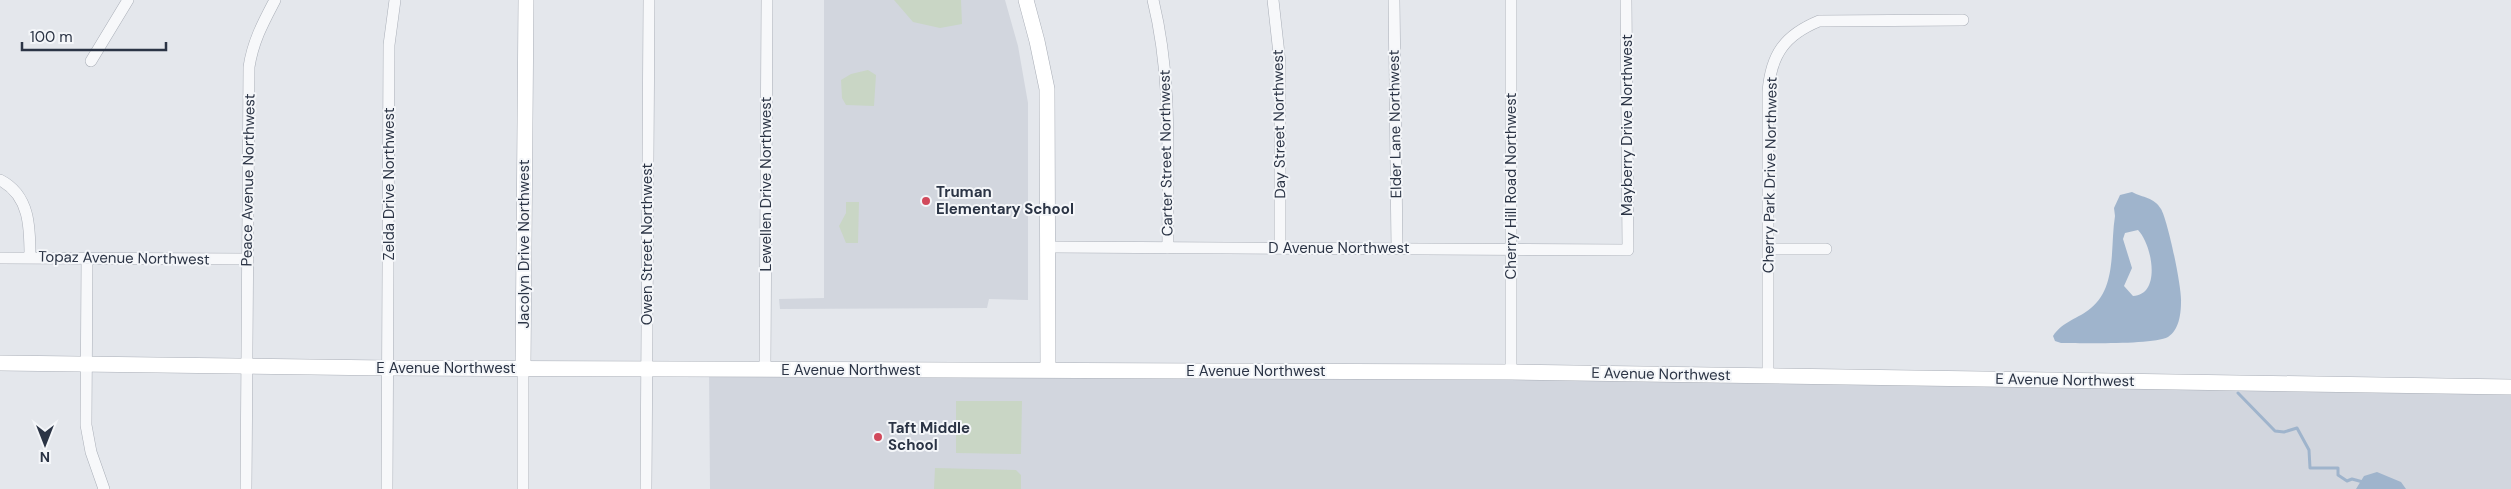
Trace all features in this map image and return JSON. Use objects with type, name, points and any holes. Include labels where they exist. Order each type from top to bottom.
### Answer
[{"type":"street","points":[[91,61],[128,0]]},
{"type":"street","name":"Peace Avenue Northwest","points":[[246,489],[249,67],[252,50],[259,30],[275,0]]},
{"type":"street","name":"Zelda Drive Northwest","points":[[387,489],[389,45],[395,0]]},
{"type":"street","name":"Jacolyn Drive Northwest","points":[[523,489],[526,0]]},
{"type":"street","name":"Owen Street Northwest","points":[[646,489],[649,0]]},
{"type":"street","name":"Lewellen Drive Northwest","points":[[765,369],[767,0]]},
{"type":"street","points":[[1026,0],[1038,41],[1047,89],[1048,370]]},
{"type":"street","name":"Carter Street Northwest","points":[[1153,0],[1161,33],[1167,84],[1168,248]]},
{"type":"street","name":"Day Street Northwest","points":[[1273,0],[1280,62],[1280,248]]},
{"type":"street","name":"Elder Lane Northwest","points":[[1394,0],[1396,249]]},
{"type":"street","name":"Cherry Hill Road Northwest","points":[[1511,0],[1511,372]]},
{"type":"street","name":"Mayberry Drive Northwest","points":[[1626,0],[1628,250]]},
{"type":"street","name":"Cherry Park Drive Northwest","points":[[1768,375],[1770,73],[1778,53],[1788,39],[1803,28],[1819,21],[1836,19],[1963,20]]},
{"type":"street","points":[[0,180],[17,194],[26,208],[30,224],[30,257]]},
{"type":"street","name":"D Avenue Northwest","points":[[1049,247],[1628,250]]},
{"type":"street","points":[[1768,250],[1826,249]]},
{"type":"street","name":"Topaz Avenue Northwest","points":[[0,258],[248,259]]},
{"type":"street","points":[[88,258],[86,425],[91,452],[104,489]]},
{"type":"street","name":"E Avenue Northwest","points":[[0,363],[388,368],[1511,372],[2511,387]]},
{"type":"shaded area","name":"Truman Elementary School","points":[[824,0],[1005,0],[1018,46],[1028,103],[1028,300],[989,299],[987,308],[780,309],[779,299],[824,298]]},
{"type":"shaded area","points":[[709,369],[2511,387],[2511,489],[710,489]]},
{"type":"green space","points":[[894,0],[961,0],[962,24],[940,28],[913,22]]},
{"type":"green space","points":[[868,70],[876,75],[874,106],[846,105],[842,98],[841,80],[851,74]]},
{"type":"green space","points":[[846,202],[859,202],[858,243],[846,243],[839,226],[846,213]]},
{"type":"green space","points":[[956,401],[1022,401],[1021,454],[956,453]]},
{"type":"green space","points":[[935,468],[1016,470],[1021,475],[1021,489],[934,489]]},
{"type":"water","points":[[2132,192],[2152,200],[2161,209],[2171,240],[2181,294],[2180,317],[2177,326],[2172,334],[2160,340],[2117,343],[2061,343],[2055,341],[2053,336],[2057,331],[2066,323],[2091,308],[2105,289],[2111,266],[2114,208],[2120,195]],"holes":[[[2138,230],[2143,237],[2150,257],[2151,278],[2148,287],[2142,293],[2133,296],[2124,286],[2132,268],[2123,239],[2125,233]]]},
{"type":"water","points":[[2377,472],[2401,482],[2406,489],[2356,489],[2364,476]]},
{"type":"waterway","points":[[2238,393],[2275,431],[2284,432],[2297,428],[2309,450],[2310,468],[2338,468],[2338,475],[2347,481],[2352,479],[2363,482]]},
{"type":"place","name":"Truman Elementary School","points":[[926,201]]},
{"type":"place","name":"Taft Middle School","points":[[878,437]]}]
